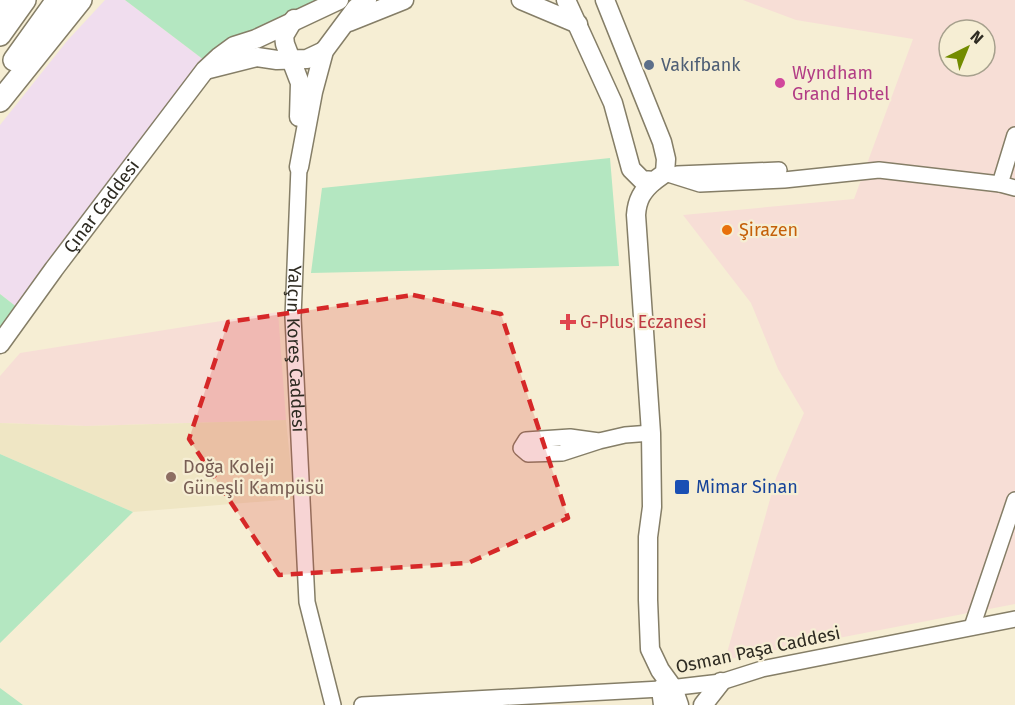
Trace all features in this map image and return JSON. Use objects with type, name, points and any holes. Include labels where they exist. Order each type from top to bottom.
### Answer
[{"type":"highway","points":[[0,10],[7,0]]},
{"type":"highway","points":[[0,35],[25,0]]},
{"type":"highway","points":[[0,80],[57,0]]},
{"type":"highway","points":[[0,101],[81,0]]},
{"type":"highway","points":[[36,54],[89,0]]},
{"type":"main road","points":[[301,16],[327,0]]},
{"type":"main road","points":[[301,16],[339,0]]},
{"type":"main road","points":[[299,167],[313,92],[324,51],[356,8],[367,0]]},
{"type":"main road","points":[[344,24],[404,0]]},
{"type":"main road","points":[[520,0],[578,24]]},
{"type":"main road","points":[[566,0],[613,103],[631,169],[642,180],[664,176]]},
{"type":"main road","points":[[605,0],[662,142],[666,159],[664,176]]},
{"type":"main road","name":"Yalçın Koreş Caddesi","points":[[299,167],[300,82],[284,36],[301,16]]},
{"type":"main road","name":"Çınar Caddesi","points":[[0,344],[205,70],[234,46],[256,39],[301,16]]},
{"type":"main road","points":[[205,70],[257,57],[307,60],[324,51]]},
{"type":"main road","points":[[664,176],[644,189],[636,204],[636,215],[651,433],[652,507],[648,537],[650,649],[669,697]]},
{"type":"main road","points":[[703,705],[721,682]]},
{"type":"street","points":[[664,176],[700,184],[879,170],[1008,186],[1015,135]]},
{"type":"street","name":"Yalçın Koreş Caddesi","points":[[299,167],[293,317],[307,602],[333,705]]},
{"type":"street","points":[[599,441],[625,435],[651,433]]},
{"type":"street","points":[[972,627],[1015,500]]},
{"type":"street","name":"Osman Paşa Caddesi","points":[[362,705],[669,697],[762,669],[1015,619]]},
{"type":"highlighted area","points":[[413,295],[501,314],[568,518],[468,563],[279,575],[189,439],[228,322]]},
{"type":"shaded area","points":[[105,0],[125,0],[204,60],[18,308],[0,294],[0,125],[67,41]]},
{"type":"shaded area","points":[[743,0],[1015,0],[1015,604],[725,660],[776,478],[804,413],[778,369],[751,303],[683,215],[854,199],[913,39],[796,20]]},
{"type":"shaded area","points":[[278,312],[286,420],[87,426],[0,423],[0,376],[20,353]]},
{"type":"shaded area","name":"Doğa Koleji Güneşli Kampüsü","points":[[286,420],[294,499],[133,512],[0,454],[0,423],[87,426]]},
{"type":"green space","points":[[125,0],[322,0],[204,60]]},
{"type":"green space","points":[[610,158],[619,266],[311,273],[322,188]]},
{"type":"green space","points":[[0,294],[18,308],[0,334]]},
{"type":"green space","points":[[0,454],[133,512],[0,643]]},
{"type":"green space","points":[[0,688],[23,705],[0,705]]},
{"type":"place","name":"Vakıfbank","points":[[649,65]]},
{"type":"place","name":"Wyndham Grand Hotel","points":[[780,83]]},
{"type":"place","name":"Şirazen","points":[[727,230]]},
{"type":"place","name":"G-Plus Eczanesi","points":[[568,322]]},
{"type":"place","name":"Doğa Koleji Güneşli Kampüsü","points":[[171,477]]},
{"type":"place","name":"Mimar Sinan","points":[[682,487]]}]
